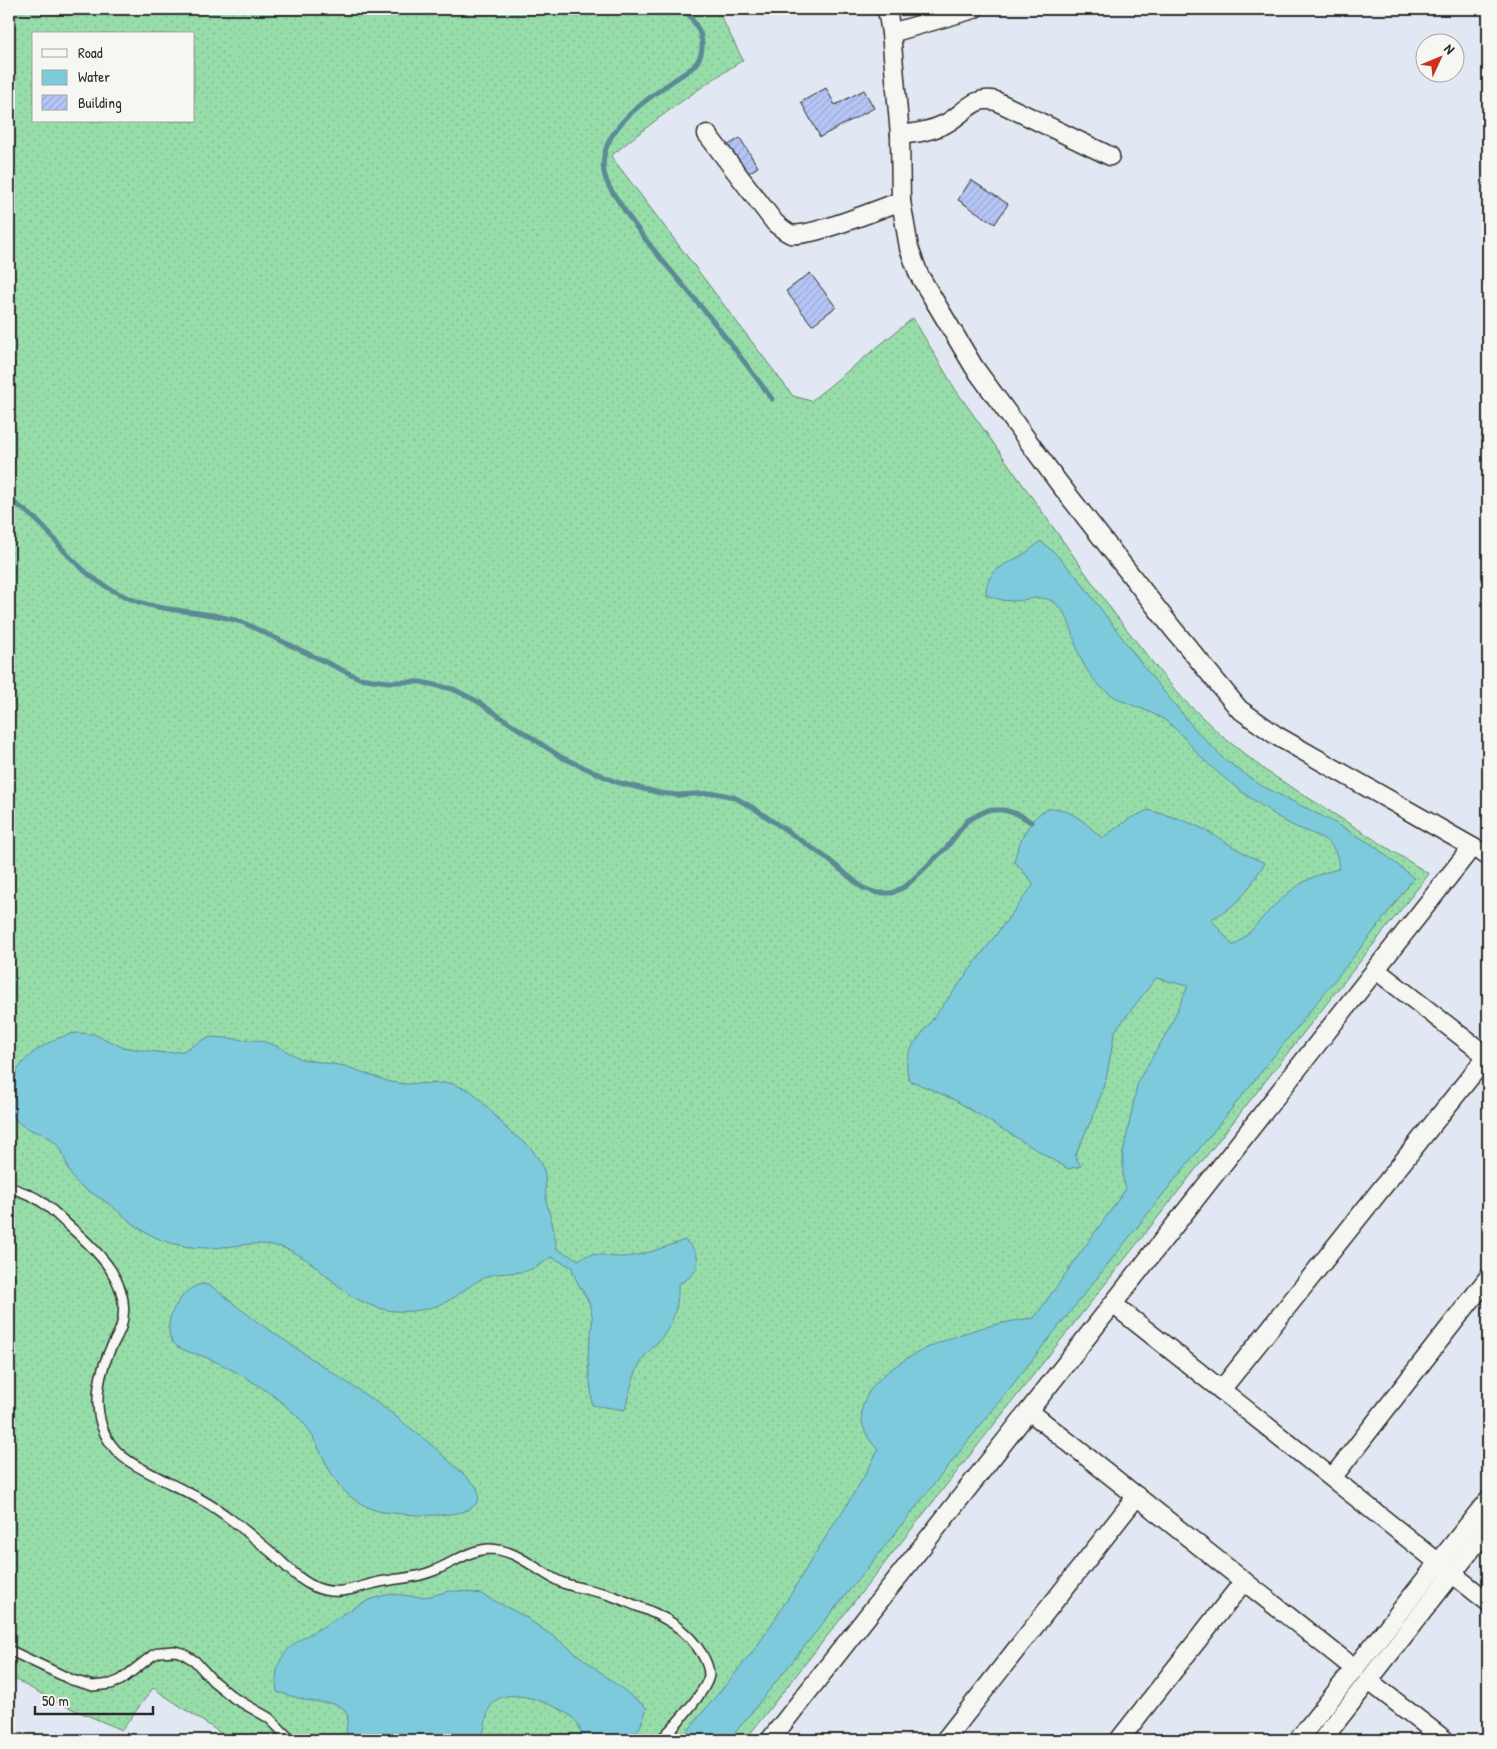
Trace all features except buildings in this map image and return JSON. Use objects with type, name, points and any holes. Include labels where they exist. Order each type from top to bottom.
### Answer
[{"type":"street","points":[[887,9],[891,33],[900,135],[900,201],[908,248],[919,275],[974,367],[1058,482],[1204,668],[1239,709],[1277,736],[1488,856]]},
{"type":"street","points":[[891,33],[974,9]]},
{"type":"street","points":[[900,135],[923,132],[946,124],[979,100],[987,99],[996,101],[1110,156]]},
{"type":"street","points":[[707,134],[775,223],[789,234],[800,235],[834,225],[900,201]]},
{"type":"street","points":[[770,1740],[1472,847]]},
{"type":"street","points":[[1221,1390],[1488,1056],[1376,970]]},
{"type":"street","points":[[1332,1478],[1488,1278]]},
{"type":"street","points":[[1113,1304],[1488,1602]]},
{"type":"street","points":[[1029,1411],[1355,1669]]},
{"type":"street","points":[[945,1740],[1136,1496]]},
{"type":"street","points":[[1298,1740],[1488,1500]]},
{"type":"street","points":[[1322,1740],[1488,1528]]},
{"type":"street","points":[[1120,1740],[1244,1581]]},
{"type":"street","points":[[1369,1680],[1445,1740]]},
{"type":"lane","points":[[9,1187],[40,1201],[84,1238],[105,1261],[118,1284],[122,1295],[123,1316],[121,1327],[106,1358],[101,1375],[98,1404],[106,1436],[119,1454],[134,1466],[211,1505],[243,1528],[309,1584],[326,1591],[345,1592],[384,1581],[423,1575],[471,1553],[498,1550],[519,1557],[539,1571],[562,1583],[606,1594],[661,1616],[673,1623],[693,1641],[707,1663],[709,1672],[706,1683],[696,1698],[681,1718],[660,1740]]},
{"type":"lane","points":[[9,1650],[72,1680],[93,1686],[111,1684],[121,1680],[153,1655],[160,1652],[182,1653],[195,1661],[220,1687],[234,1698],[269,1718],[290,1740]]},
{"type":"green space","points":[[9,9],[717,9],[743,60],[643,130],[611,156],[793,396],[811,401],[913,318],[955,389],[1114,613],[1183,699],[1223,737],[1266,771],[1429,874],[745,1740],[231,1740],[153,1688],[122,1730],[56,1702],[9,1676]]},
{"type":"water","points":[[1040,541],[1054,552],[1077,577],[1144,667],[1193,727],[1225,760],[1262,786],[1330,820],[1373,845],[1414,878],[1371,935],[729,1740],[681,1740],[751,1654],[871,1464],[878,1450],[863,1427],[863,1405],[873,1386],[891,1369],[915,1354],[940,1342],[985,1327],[1034,1318],[1126,1189],[1123,1178],[1123,1153],[1138,1081],[1169,1029],[1188,986],[1156,978],[1115,1031],[1101,1095],[1075,1156],[1081,1166],[1068,1169],[953,1099],[909,1080],[907,1066],[911,1048],[1034,884],[1014,861],[1021,841],[1032,822],[1039,814],[1047,810],[1057,809],[1077,817],[1102,838],[1129,819],[1148,810],[1196,826],[1265,863],[1243,896],[1230,908],[1211,919],[1233,946],[1247,935],[1291,891],[1308,879],[1339,869],[1334,850],[1325,840],[1287,823],[1259,804],[1218,773],[1166,721],[1113,696],[1094,680],[1084,666],[1065,614],[1055,603],[1044,598],[1008,601],[986,595],[988,581],[995,572]]},
{"type":"water","points":[[76,1033],[94,1034],[122,1047],[164,1053],[183,1051],[205,1039],[213,1037],[262,1041],[279,1047],[301,1059],[345,1066],[390,1082],[405,1084],[450,1083],[469,1090],[477,1096],[509,1131],[530,1147],[542,1164],[545,1174],[546,1200],[557,1249],[579,1260],[595,1254],[624,1257],[647,1253],[685,1240],[696,1253],[698,1265],[696,1270],[686,1280],[678,1284],[676,1309],[673,1317],[662,1338],[647,1353],[640,1365],[632,1384],[625,1410],[592,1405],[588,1359],[592,1321],[591,1309],[575,1278],[572,1267],[551,1257],[529,1270],[484,1278],[439,1305],[413,1311],[400,1311],[374,1307],[362,1302],[340,1287],[306,1259],[281,1247],[254,1244],[198,1248],[174,1244],[145,1232],[111,1205],[80,1185],[70,1174],[57,1144],[48,1137],[20,1124],[10,1110],[11,1086],[22,1064],[41,1047],[64,1036]]},
{"type":"water","points":[[202,1284],[211,1286],[256,1321],[385,1408],[433,1446],[476,1486],[478,1499],[472,1507],[460,1512],[443,1515],[380,1512],[349,1496],[332,1474],[305,1425],[286,1405],[229,1368],[183,1349],[172,1341],[169,1333],[169,1324],[174,1308],[182,1296],[189,1290]]},
{"type":"water","points":[[450,1591],[481,1594],[524,1616],[564,1644],[647,1708],[640,1727],[631,1740],[581,1740],[578,1724],[568,1714],[538,1700],[506,1696],[498,1699],[490,1707],[480,1740],[345,1740],[348,1716],[343,1708],[335,1704],[309,1701],[277,1692],[276,1677],[279,1664],[284,1654],[301,1639],[375,1598],[387,1595],[424,1597]]},
{"type":"waterway","points":[[685,9],[698,28],[701,37],[702,48],[699,58],[696,64],[689,70],[637,108],[615,131],[604,157],[605,177],[608,185],[630,219],[721,331],[772,399]]},
{"type":"waterway","points":[[9,499],[40,524],[85,572],[115,592],[152,606],[213,615],[244,623],[359,678],[388,682],[421,682],[453,689],[475,700],[561,757],[616,782],[660,793],[678,795],[715,793],[734,797],[824,856],[863,888],[877,893],[892,893],[906,886],[947,847],[967,821],[981,813],[988,810],[1003,810],[1018,814],[1031,822]]}]
